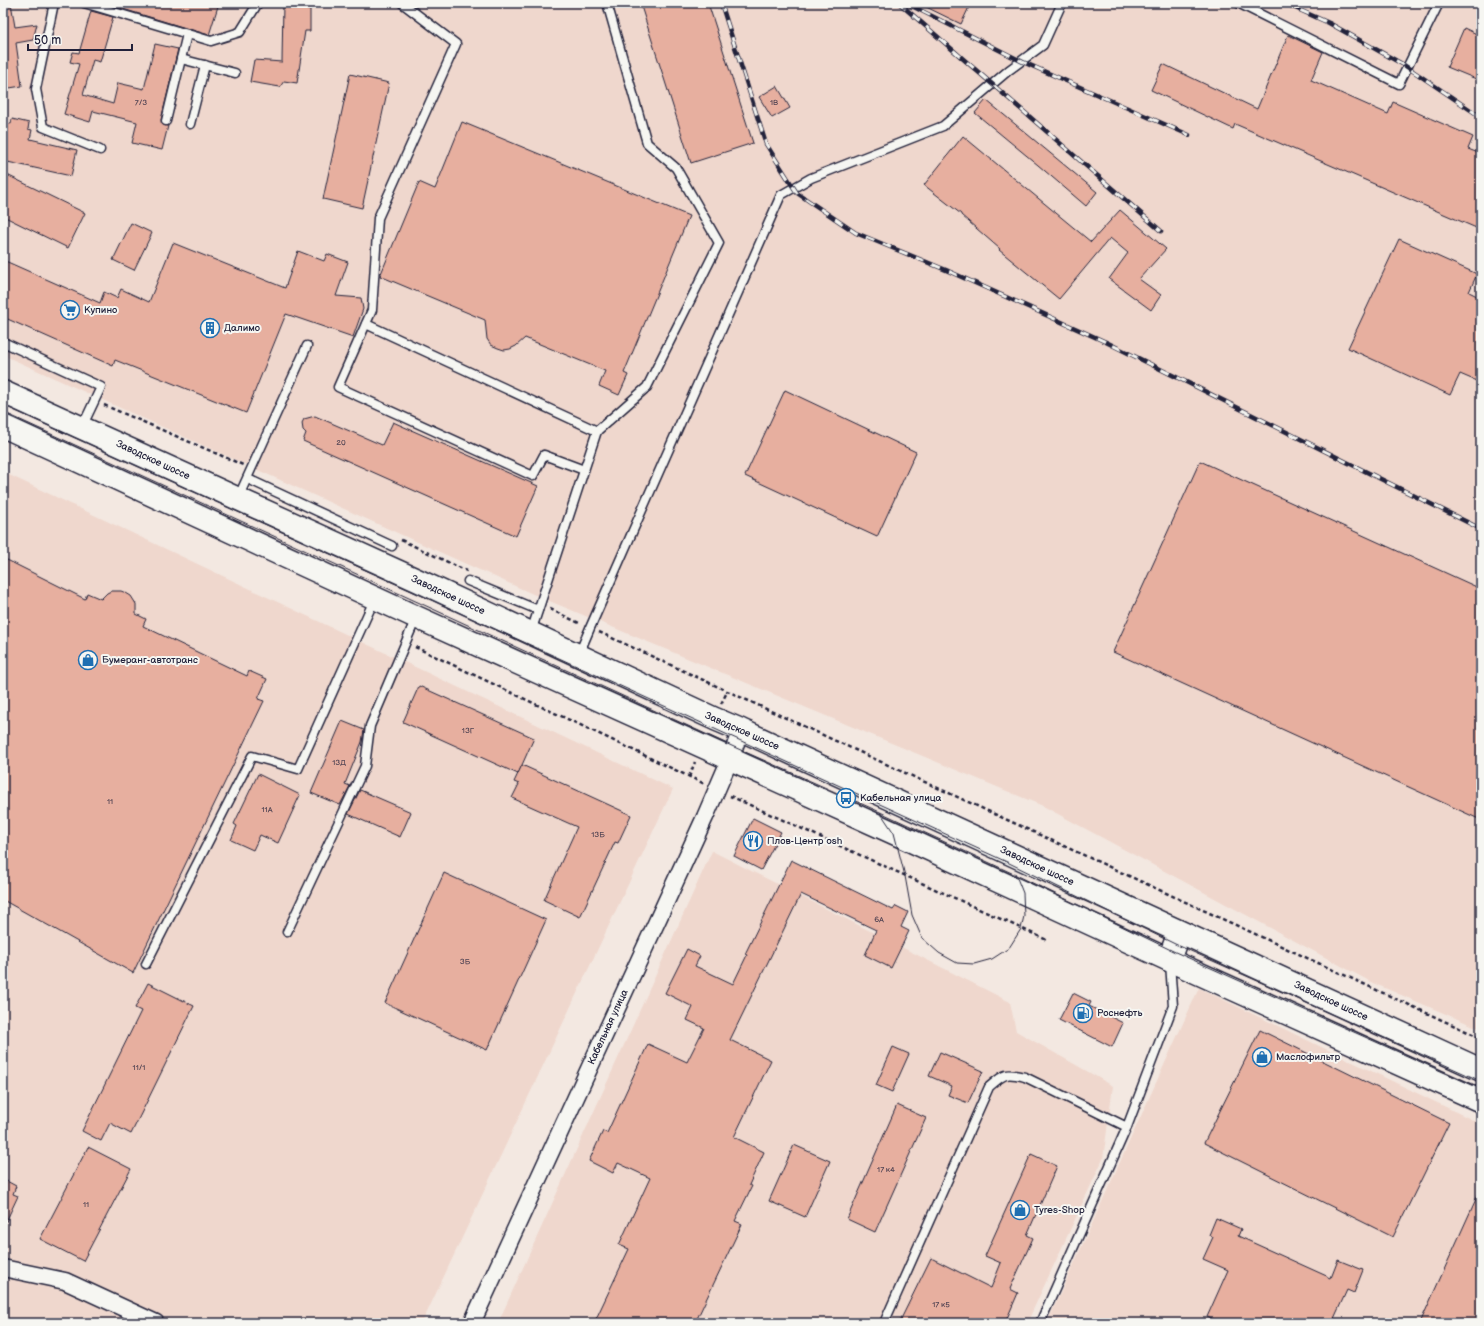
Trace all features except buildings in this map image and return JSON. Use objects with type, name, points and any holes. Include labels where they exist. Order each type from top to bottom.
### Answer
[{"type":"main road","name":"Заводское шоссе","points":[[3,392],[1481,1070]]},
{"type":"main road","points":[[3,426],[416,617],[1481,1101]]},
{"type":"main road","points":[[1169,960],[1179,932]]},
{"type":"street","name":"Кабельная улица","points":[[472,1323],[730,759],[741,730]]},
{"type":"street","points":[[3,1268],[65,1281],[156,1323]]},
{"type":"lane","points":[[54,3],[36,89],[44,127],[100,150]]},
{"type":"lane","points":[[84,3],[211,41],[240,32],[258,3]]},
{"type":"lane","points":[[402,3],[456,44],[378,218],[372,310],[338,387],[533,476],[544,455],[584,470]]},
{"type":"lane","points":[[531,633],[597,431],[647,387],[719,243],[676,168],[648,143],[607,3]]},
{"type":"lane","points":[[579,655],[781,195],[811,178],[944,126],[1009,70],[1043,45],[1062,3]]},
{"type":"lane","points":[[1238,3],[1399,84],[1438,3]]},
{"type":"lane","points":[[166,121],[187,34]]},
{"type":"lane","points":[[181,59],[235,73]]},
{"type":"lane","points":[[190,124],[205,65]]},
{"type":"lane","points":[[366,324],[597,431]]},
{"type":"lane","points":[[3,342],[100,387],[82,428]]},
{"type":"lane","points":[[238,499],[307,346]]},
{"type":"lane","points":[[248,479],[392,546]]},
{"type":"lane","points":[[468,581],[539,608]]},
{"type":"lane","points":[[146,964],[252,756],[298,769],[375,598]]},
{"type":"lane","points":[[288,932],[365,766],[370,726],[416,617]]},
{"type":"lane","points":[[1040,1323],[1127,1127],[1173,1006],[1169,960]]},
{"type":"lane","points":[[884,1323],[989,1087],[1002,1075],[1014,1074],[1025,1077],[1127,1127]]},
{"type":"path","points":[[94,400],[252,470]]},
{"type":"path","points":[[396,537],[468,571]]},
{"type":"path","points":[[539,608],[590,628],[1481,1038]]},
{"type":"shaded area","points":[[3,3],[1481,3],[1481,1029],[1373,983],[1043,806],[535,595],[3,355]]},
{"type":"shaded area","points":[[3,472],[673,789],[422,1323],[3,1323]]},
{"type":"shaded area","points":[[712,851],[1010,1002],[1016,1031],[1113,1086],[1103,1159],[1027,1323],[498,1323]]},
{"type":"shaded area","points":[[1199,988],[1481,1124],[1481,1323],[1047,1323]]},
{"type":"tram line","points":[[3,405],[1007,862],[1175,944],[1481,1081]]},
{"type":"tram line","points":[[3,412],[734,747],[880,812],[1016,875],[1173,951],[1481,1089]]},
{"type":"tram line","points":[[880,812],[894,833],[905,876],[912,915],[922,938],[939,953],[957,963],[974,964],[992,959],[1009,948],[1021,929],[1024,916],[1023,893],[1015,873]]},
{"type":"railway","points":[[721,3],[766,144],[797,193],[856,233],[946,270],[1106,342],[1481,529]]},
{"type":"railway","points":[[899,3],[1161,231]]},
{"type":"railway","points":[[906,3],[1023,62],[1189,135]]},
{"type":"railway","points":[[1284,3],[1329,23],[1404,65],[1481,117]]},
{"type":"place","name":"Купино","points":[[70,310]]},
{"type":"place","name":"Далимо","points":[[210,328]]},
{"type":"place","name":"Бумеранг-автотранс","points":[[88,660]]},
{"type":"place","name":"Кабельная улица","points":[[846,798]]},
{"type":"place","name":"Плов-Центр osh","points":[[753,841]]},
{"type":"place","name":"Роснефть","points":[[1083,1013]]},
{"type":"place","name":"Маслофильтр","points":[[1262,1057]]},
{"type":"place","name":"Tyres-Shop","points":[[1020,1210]]}]
